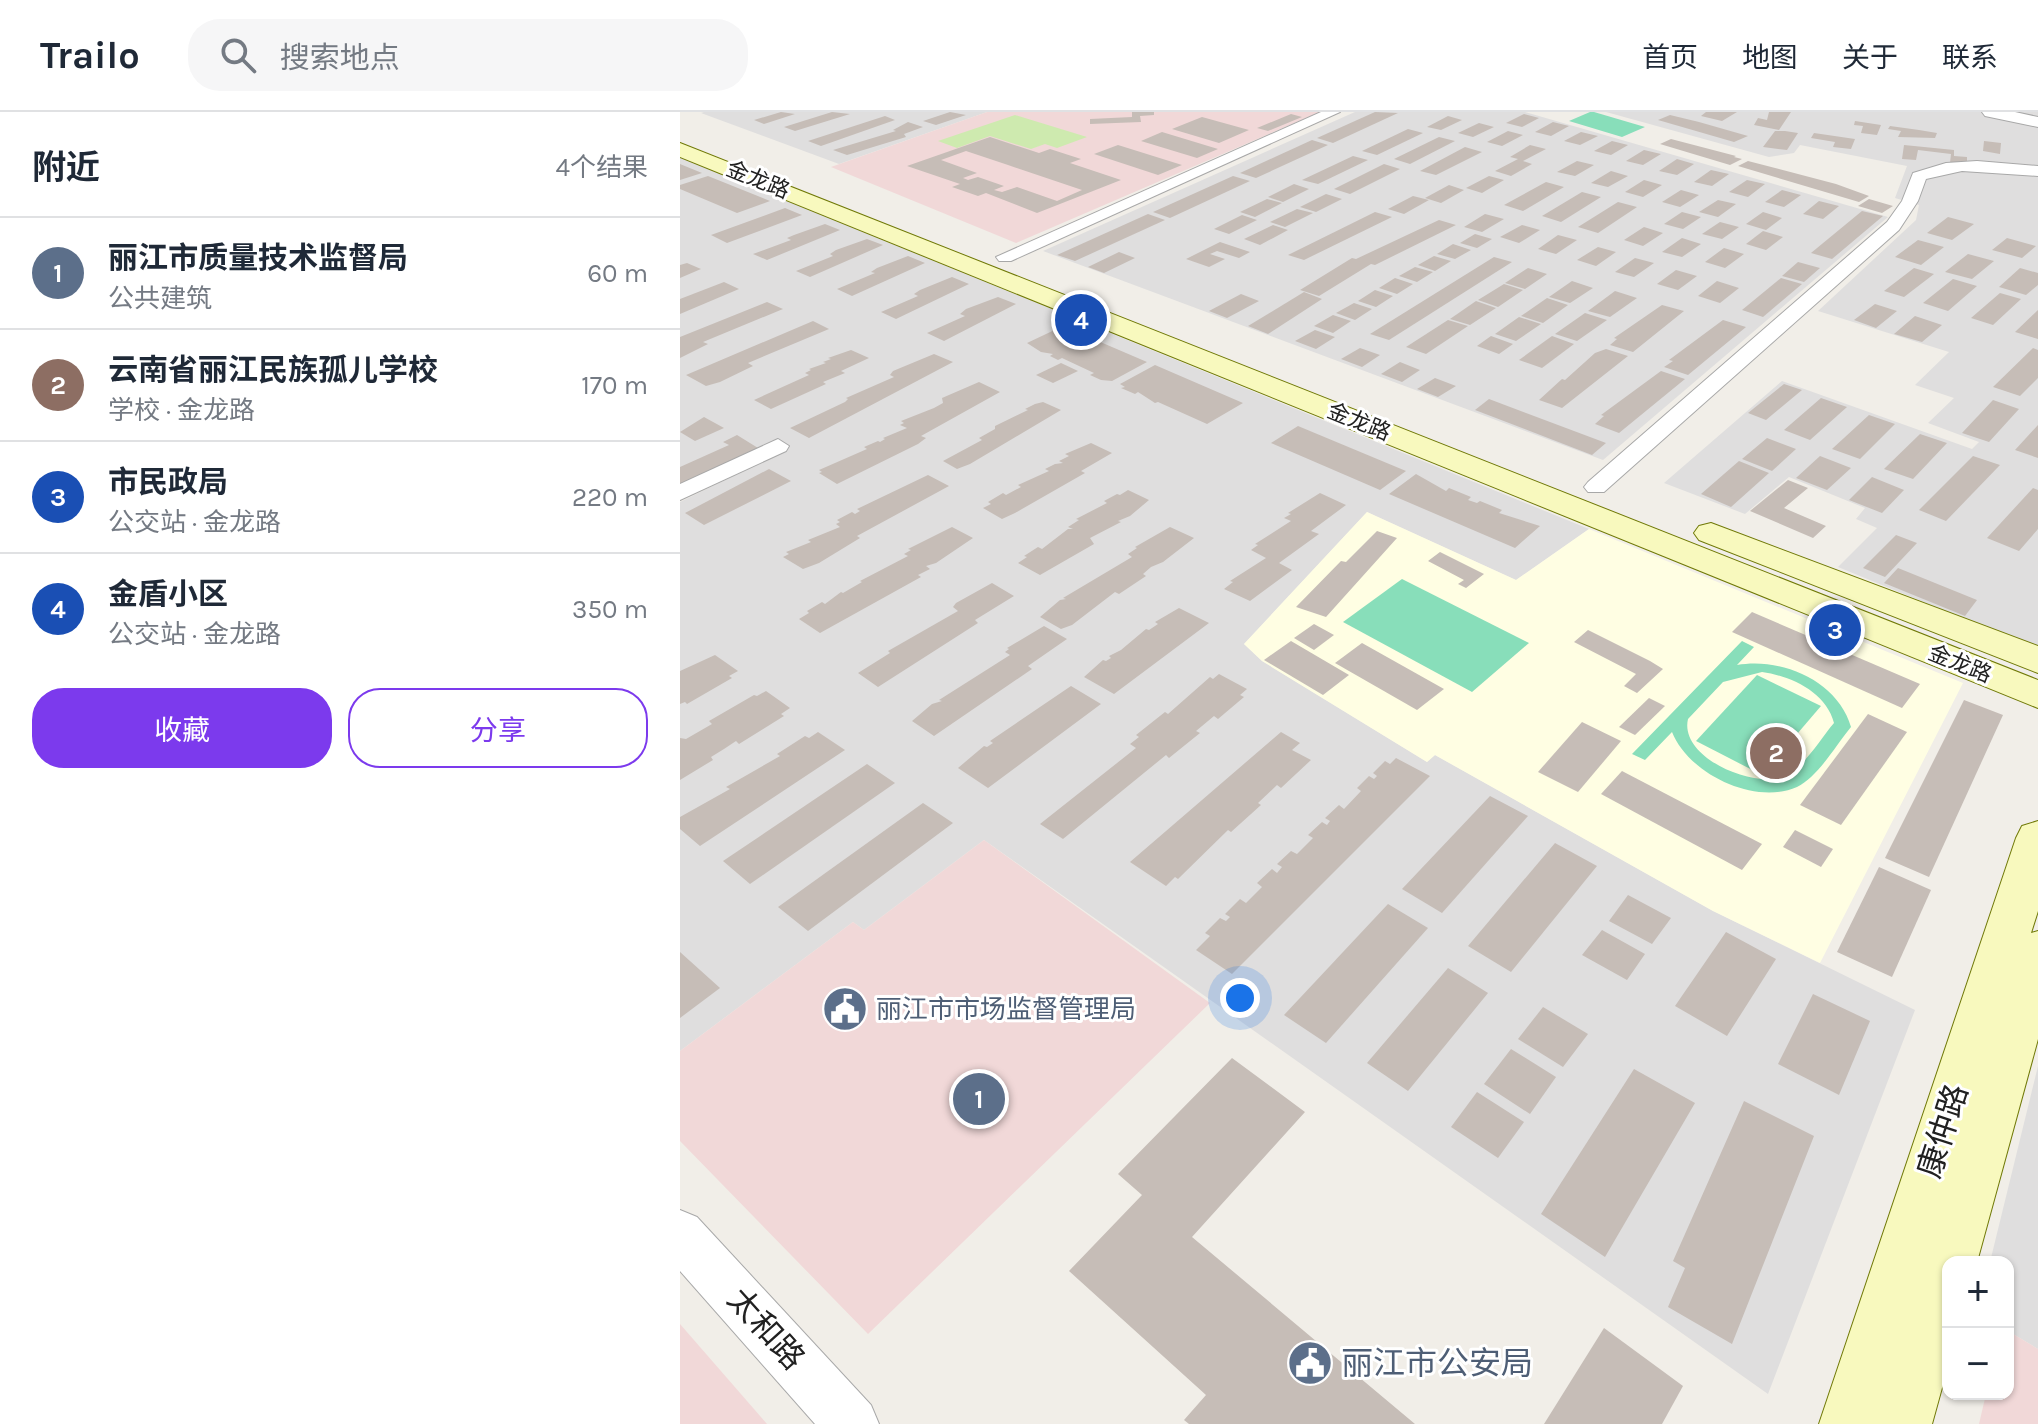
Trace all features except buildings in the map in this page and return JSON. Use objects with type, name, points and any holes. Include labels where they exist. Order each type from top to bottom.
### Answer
[{"type":"main road","name":"金龙路","points":[[680,130],[1625,499]]},
{"type":"main road","name":"金龙路","points":[[680,149],[2038,695]]},
{"type":"main road","name":"金龙路","points":[[1684,522],[2038,660]]},
{"type":"main road","name":"康仲路","points":[[1851,1424],[2038,838]]},
{"type":"main road","name":"康仲路","points":[[1900,1424],[2038,951]]},
{"type":"street","points":[[1005,257],[1333,112]]},
{"type":"street","points":[[1991,112],[2038,122]]},
{"type":"street","points":[[1596,487],[1893,226],[1910,201],[1919,176],[1948,168],[2004,167],[2038,171]]},
{"type":"street","points":[[680,493],[778,446]]},
{"type":"street","name":"太和路","points":[[680,1234],[852,1424]]},
{"type":"shaded area","points":[[987,112],[839,164],[701,113]]},
{"type":"shaded area","points":[[987,112],[1320,112],[1016,243],[831,167]]},
{"type":"shaded area","points":[[1355,112],[1525,112],[1888,217],[1603,460],[1043,251]]},
{"type":"shaded area","points":[[1606,112],[2038,112],[2038,649],[1838,567],[1877,528],[1856,519],[1865,508],[1789,477],[1745,514],[1664,483],[1782,381],[1972,449],[1979,442],[1928,423],[1954,398],[1915,385],[1949,352],[1818,311],[1916,220],[1919,205],[1895,198],[1907,166],[1800,145],[1794,153],[1769,157]]},
{"type":"shaded area","points":[[680,157],[1589,529],[1516,580],[1367,512],[1244,644],[1262,661],[1427,762],[1435,755],[1713,911],[1915,1010],[1768,1394],[984,840],[864,930],[853,922],[680,1051],[680,502],[776,455],[680,486]]},
{"type":"shaded area","points":[[1367,512],[1516,580],[1589,529],[1963,683],[1820,963],[1713,911],[1435,755],[1427,762],[1262,661],[1244,644]]},
{"type":"shaded area","points":[[984,840],[1210,1003],[868,1334],[680,1141],[680,1051],[853,922],[864,930]]},
{"type":"shaded area","points":[[2038,1066],[2038,1349],[2014,1335],[2014,1256],[1991,1256]]},
{"type":"shaded area","points":[[680,1324],[767,1424],[680,1424]]},
{"type":"shaded area","points":[[2014,1335],[2038,1349],[2038,1424],[1979,1424],[1985,1400],[2014,1400]]},
{"type":"green space","points":[[1590,112],[1645,127],[1622,137],[1569,121]]},
{"type":"green space","points":[[1015,115],[1087,137],[1057,148],[1045,144],[1031,149],[990,136],[957,148],[938,141]]},
{"type":"green space","points":[[1402,579],[1529,643],[1472,692],[1343,622]]},
{"type":"green space","points":[[1742,641],[1754,647],[1737,665],[1772,665],[1806,676],[1834,697],[1851,727],[1812,776],[1797,787],[1780,792],[1743,789],[1724,782],[1692,761],[1672,732],[1645,760],[1632,754]],"holes":[[[1762,672],[1806,687],[1830,712],[1834,723],[1811,753],[1790,773],[1769,779],[1737,774],[1706,757],[1688,733],[1688,719],[1723,682]]]},
{"type":"green space","points":[[1757,675],[1821,706],[1762,775],[1696,741]]},
{"type":"place","name":"金盾小区","points":[[1081,320]]},
{"type":"place","name":"市民政局","points":[[1835,630]]},
{"type":"place","name":"云南省丽江民族孤儿学校","points":[[1776,753]]},
{"type":"place","name":"丽江市市场监督管理局","points":[[845,1009]]},
{"type":"place","name":"丽江市质量技术监督局","points":[[979,1099]]},
{"type":"place","name":"丽江市公安局","points":[[1310,1363]]}]
